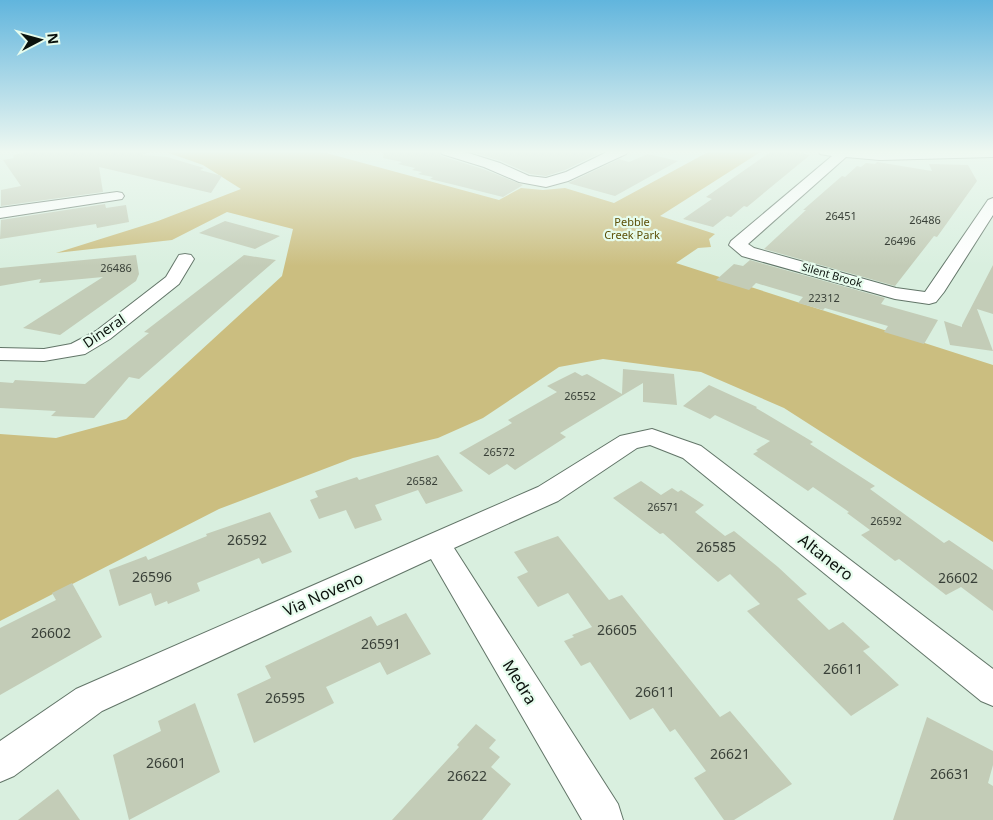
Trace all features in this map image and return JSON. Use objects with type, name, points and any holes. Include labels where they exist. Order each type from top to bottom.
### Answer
[{"type":"street","name":"Silent Brook","points":[[802,189],[737,245],[748,252],[895,293],[929,298],[979,238],[993,203]]},
{"type":"street","points":[[0,214],[117,196]]},
{"type":"street","name":"Dineral","points":[[0,354],[44,355],[77,350],[102,335],[173,280],[185,259]]},
{"type":"street","name":"Via Noveno","points":[[0,764],[89,700],[548,494],[629,442],[652,437]]},
{"type":"street","name":"Altanero","points":[[652,437],[692,452],[993,690]]},
{"type":"street","name":"Medra","points":[[436,543],[481,620],[604,818],[603,820]]},
{"type":"green space","name":"Pebble Creek Park","points":[[240,189],[460,189],[499,200],[519,189],[569,189],[614,203],[639,189],[702,189],[660,216],[715,234],[709,239],[711,247],[698,248],[676,263],[993,365],[993,542],[784,408],[701,372],[603,359],[559,367],[483,418],[438,438],[353,458],[219,509],[0,621],[0,434],[56,438],[126,419],[282,276],[293,229],[227,212],[172,240],[56,253],[158,221]]},
{"type":"building","points":[[103,189],[103,192],[1,206],[1,190]]},
{"type":"building","points":[[195,189],[213,189],[211,193]]},
{"type":"building","points":[[472,189],[516,189],[503,197]]},
{"type":"building","points":[[591,189],[627,189],[615,196]]},
{"type":"building","points":[[717,189],[768,189],[747,207],[744,206],[731,217],[727,216],[713,227],[683,219],[712,199],[706,197]]},
{"type":"building","points":[[827,189],[971,189],[937,237],[934,236],[895,286],[764,249],[806,210],[803,210]]},
{"type":"building","points":[[105,204],[106,208],[126,205],[129,222],[97,228],[96,224],[0,239],[1,220]]},
{"type":"building","points":[[225,221],[280,236],[255,249],[199,233]]},
{"type":"building","points":[[136,255],[139,274],[136,281],[60,335],[23,328],[103,277],[39,283],[41,279],[0,286],[0,268]]},
{"type":"building","points":[[244,255],[276,260],[139,379],[129,377],[94,418],[51,416],[56,411],[0,408],[0,382],[13,383],[15,380],[85,384],[149,333],[144,332]]},
{"type":"building","points":[[750,260],[885,298],[881,304],[938,320],[924,344],[884,332],[888,326],[825,308],[823,310],[798,303],[803,297],[756,283],[749,290],[716,280],[734,264],[743,266]]},
{"type":"building","points":[[993,265],[993,314],[977,309],[993,351],[950,345],[944,321],[962,327]]},
{"type":"building","points":[[623,369],[674,374],[677,405],[643,402],[643,383],[560,433],[566,437],[515,470],[507,464],[489,475],[459,453],[512,423],[508,420],[557,392],[547,386],[575,372],[582,376],[587,374],[622,394]]},
{"type":"building","points":[[709,385],[757,407],[813,442],[810,444],[875,486],[870,489],[944,543],[949,540],[993,570],[993,611],[961,587],[946,595],[899,559],[895,561],[861,535],[870,530],[847,513],[849,512],[813,487],[808,491],[753,454],[770,441],[715,415],[710,419],[683,406]]},
{"type":"building","points":[[438,455],[463,491],[426,504],[418,490],[375,505],[382,520],[355,529],[346,510],[319,519],[310,500],[318,497],[315,491],[357,477],[359,480]]},
{"type":"building","points":[[641,481],[661,495],[672,488],[678,492],[681,490],[704,505],[695,512],[725,536],[734,531],[778,567],[807,594],[797,599],[829,630],[843,622],[870,647],[863,651],[899,685],[851,716],[747,611],[760,604],[730,574],[718,582],[663,533],[660,534],[613,498]]},
{"type":"building","points":[[270,512],[292,552],[262,564],[259,558],[197,583],[200,591],[168,604],[167,601],[155,606],[151,593],[119,606],[109,570],[146,556],[148,560],[207,536],[206,534]]},
{"type":"building","points":[[558,536],[609,600],[622,595],[720,717],[730,711],[792,784],[734,820],[724,820],[694,778],[706,771],[675,729],[670,732],[653,708],[630,720],[590,662],[581,666],[564,641],[574,637],[572,635],[592,627],[568,593],[538,607],[517,577],[528,572],[514,552]]},
{"type":"building","points":[[72,583],[102,637],[0,695],[0,628],[56,600],[52,593]]},
{"type":"building","points":[[406,613],[431,654],[387,675],[380,662],[326,687],[334,703],[254,743],[237,694],[271,678],[265,666],[371,616],[377,626]]},
{"type":"building","points":[[195,703],[220,772],[129,820],[113,755],[161,731],[158,721]]},
{"type":"building","points":[[927,717],[993,751],[993,765],[988,783],[993,786],[993,820],[893,820]]},
{"type":"building","points":[[476,724],[496,740],[489,748],[500,757],[491,767],[511,784],[482,820],[392,820],[459,747],[457,745]]},
{"type":"building","points":[[58,789],[80,820],[18,820]]}]
